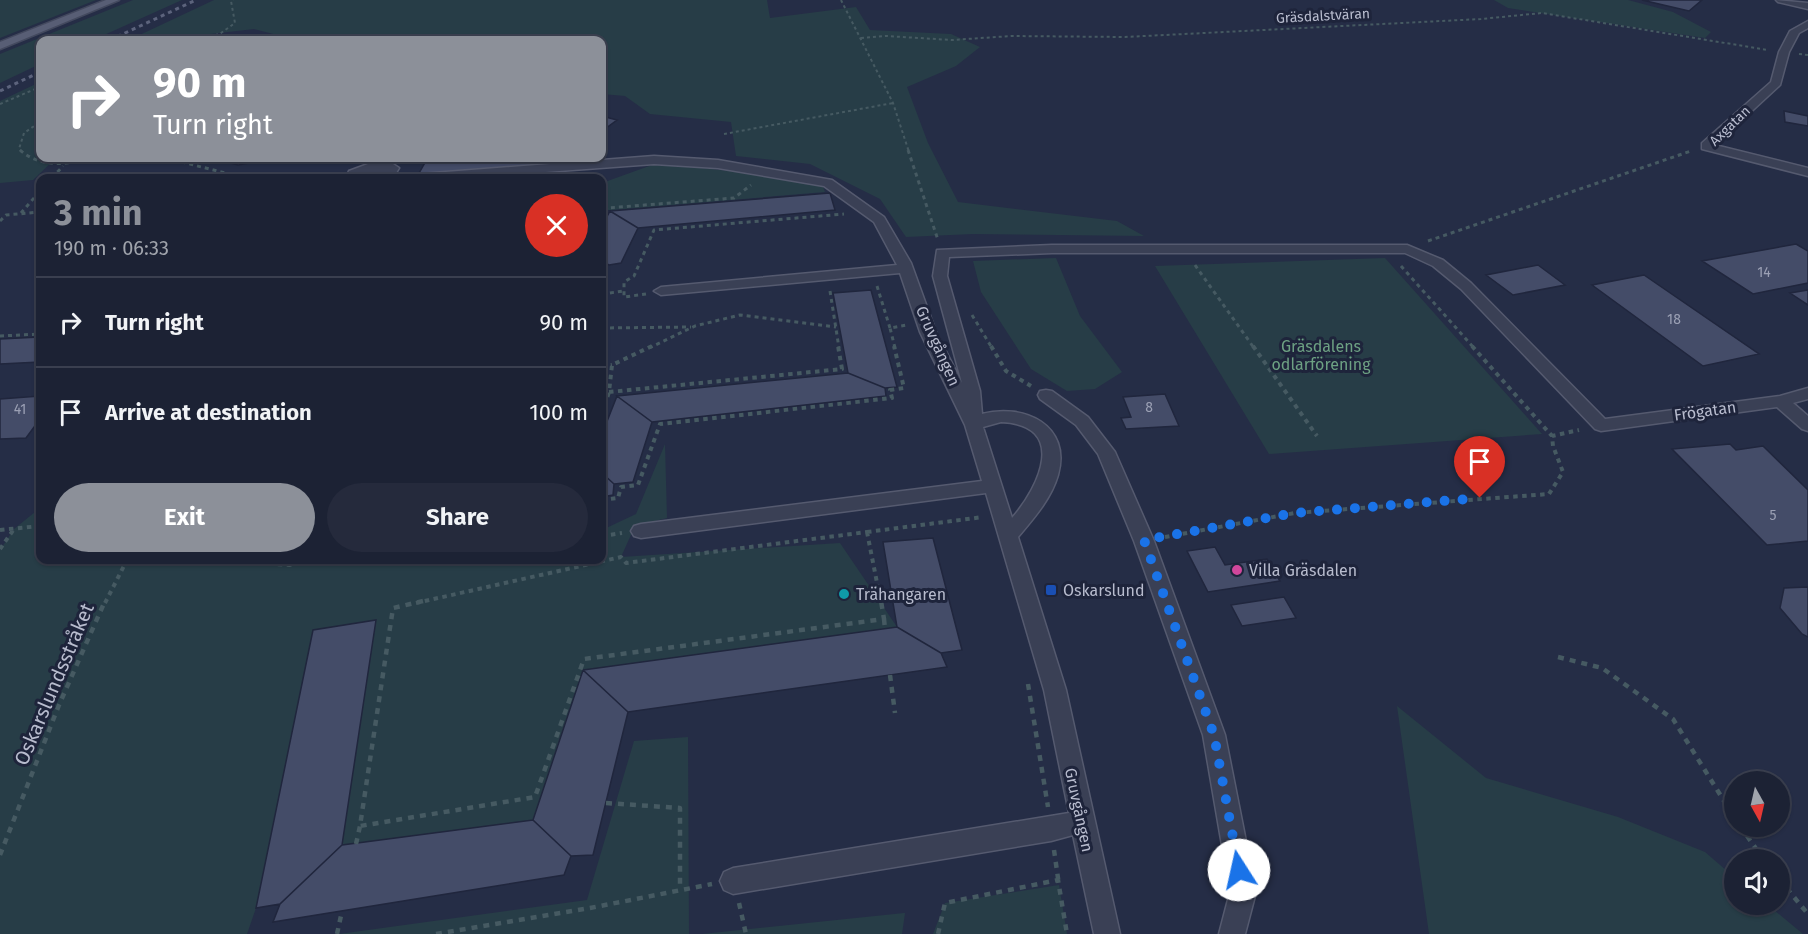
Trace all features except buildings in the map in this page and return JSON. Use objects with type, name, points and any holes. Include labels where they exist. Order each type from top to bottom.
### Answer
[{"type":"main road","points":[[0,46],[114,0]]},
{"type":"street","points":[[1781,0],[1808,6]]},
{"type":"street","name":"Axgatan","points":[[1706,146],[1776,83],[1784,52],[1795,32],[1808,24]]},
{"type":"street","name":"Axgatan","points":[[1706,146],[1808,172]]},
{"type":"street","name":"Gruvgången","points":[[472,174],[654,160],[718,164],[828,183],[879,220],[906,268],[925,323],[974,425],[985,487],[1009,534],[1055,690],[1081,821],[1107,934]]},
{"type":"street","points":[[353,174],[368,168],[393,168],[389,174]]},
{"type":"street","points":[[1009,534],[1041,495],[1052,465],[1052,448],[1043,430],[1011,415],[988,417],[974,425],[972,391],[940,276],[942,253],[1052,249],[1384,247],[1407,249],[1438,264],[1466,286],[1601,425]]},
{"type":"street","points":[[661,291],[906,268]]},
{"type":"street","name":"Frögatan","points":[[1601,425],[1781,401],[1808,393]]},
{"type":"street","points":[[1046,395],[1082,421],[1106,452],[1144,540],[1214,735],[1243,892],[1232,934]]},
{"type":"street","points":[[1781,401],[1808,425]]},
{"type":"street","points":[[641,531],[985,487]]},
{"type":"street","points":[[733,881],[1051,829],[1081,821]]},
{"type":"path","points":[[214,36],[235,23],[231,1],[233,0]]},
{"type":"path","points":[[841,0],[893,103],[942,253]]},
{"type":"path","name":"Gräsdalstväran","points":[[861,38],[894,36],[952,40],[1011,36],[1147,37],[1481,19],[1534,13],[1784,52]]},
{"type":"path","points":[[0,104],[36,89]]},
{"type":"path","points":[[724,134],[893,103]]},
{"type":"path","points":[[36,125],[24,133],[19,149],[29,158],[36,159]]},
{"type":"path","points":[[1407,249],[1706,146]]},
{"type":"path","points":[[49,162],[64,165],[78,162]]},
{"type":"path","points":[[181,162],[227,174]]},
{"type":"path","points":[[56,174],[64,165]]},
{"type":"path","points":[[606,212],[608,208],[734,198],[768,172]]},
{"type":"path","points":[[20,214],[36,196]]},
{"type":"path","points":[[0,216],[36,212]]},
{"type":"path","points":[[661,291],[624,297],[624,282],[634,276],[654,230],[869,212]]},
{"type":"path","points":[[0,221],[6,215]]},
{"type":"path","points":[[1144,540],[1295,513],[1549,494],[1563,472],[1553,447],[1552,435],[1384,247]]},
{"type":"path","points":[[1184,249],[1317,436]]},
{"type":"path","points":[[606,500],[618,498],[621,487],[638,485],[660,424],[892,398],[890,390],[904,388],[878,286],[868,287]]},
{"type":"path","points":[[609,392],[842,369],[828,291],[838,290]]},
{"type":"path","points":[[606,293],[624,291]]},
{"type":"path","points":[[968,309],[1006,370],[1046,395]]},
{"type":"path","points":[[606,366],[692,327],[740,315],[836,327]]},
{"type":"path","points":[[890,328],[925,323]]},
{"type":"path","points":[[606,327],[692,327]]},
{"type":"path","points":[[0,336],[36,334]]},
{"type":"path","points":[[606,401],[612,365]]},
{"type":"path","points":[[1552,435],[1601,425]]},
{"type":"path","points":[[606,560],[621,557],[626,563],[987,517],[985,487]]},
{"type":"path","points":[[0,530],[36,526]]},
{"type":"path","points":[[0,549],[14,529]]},
{"type":"path","points":[[867,532],[885,629]]},
{"type":"path","name":"Oskarslundsstråket","points":[[0,855],[76,667],[109,592],[125,564]]},
{"type":"path","points":[[356,844],[393,608],[590,564]]},
{"type":"path","points":[[360,826],[538,798],[584,659],[884,619]]},
{"type":"path","points":[[1558,657],[1602,668],[1673,719],[1724,801]]},
{"type":"path","points":[[890,675],[895,713]]},
{"type":"path","points":[[1027,680],[1067,934]]},
{"type":"path","points":[[606,803],[680,808],[680,889]]},
{"type":"path","points":[[938,934],[945,903],[1058,880],[1059,885]]},
{"type":"path","points":[[436,934],[733,881],[746,934]]},
{"type":"path","points":[[1790,892],[1808,914]]},
{"type":"path","points":[[337,934],[342,911]]},
{"type":"green space","points":[[0,0],[96,0],[0,38]]},
{"type":"green space","points":[[133,0],[182,0],[102,36],[44,36]]},
{"type":"green space","points":[[214,0],[767,0],[770,18],[856,7],[870,30],[951,34],[980,47],[956,66],[907,87],[928,143],[958,202],[1117,221],[1144,236],[973,234],[906,237],[880,199],[810,164],[736,156],[731,122],[650,114],[625,96],[606,94],[606,36],[276,36],[254,29],[200,36],[138,36]]},
{"type":"green space","points":[[1494,0],[1628,0],[1673,12],[1711,32],[1705,38],[1508,8]]},
{"type":"green space","points":[[36,39],[36,66],[0,83],[0,54]]},
{"type":"green space","points":[[36,84],[36,162],[52,162],[39,174],[36,174],[33,180],[0,183],[0,101]]},
{"type":"green space","points":[[652,165],[674,166],[822,184],[825,192],[606,211],[606,182]]},
{"type":"green space","points":[[1056,258],[1080,316],[1122,372],[1095,389],[1067,391],[1031,369],[981,292],[973,261]]},
{"type":"green space","name":"Gräsdalens odlarförening","points":[[1385,258],[1542,434],[1269,454],[1155,266]]},
{"type":"green space","points":[[665,444],[667,518],[635,526],[621,557],[840,543],[897,627],[583,670],[533,820],[342,845],[376,620],[313,630],[256,908],[247,934],[0,934],[0,550],[14,529],[36,511],[36,564],[606,564],[606,528],[636,514]]},
{"type":"green space","points":[[1397,706],[1486,778],[1618,817],[1705,852],[1724,868],[1724,915],[1780,915],[1803,934],[1429,934]]},
{"type":"green space","points":[[688,737],[689,934],[339,934],[587,900],[634,741]]},
{"type":"green space","points":[[1059,885],[1067,934],[933,934],[945,903]]},
{"type":"green space","points":[[904,913],[902,934],[702,934]]},
{"type":"railway","points":[[119,36],[196,0]]},
{"type":"railway","points":[[0,91],[36,74]]},
{"type":"place","name":"Villa Gräsdalen","points":[[1237,570]]},
{"type":"place","name":"Oskarslund","points":[[1051,590]]},
{"type":"place","name":"Trähangaren","points":[[844,594]]},
{"type":"route","points":[[1239,870],[1214,735],[1144,540],[1295,513],[1480,498]]}]
